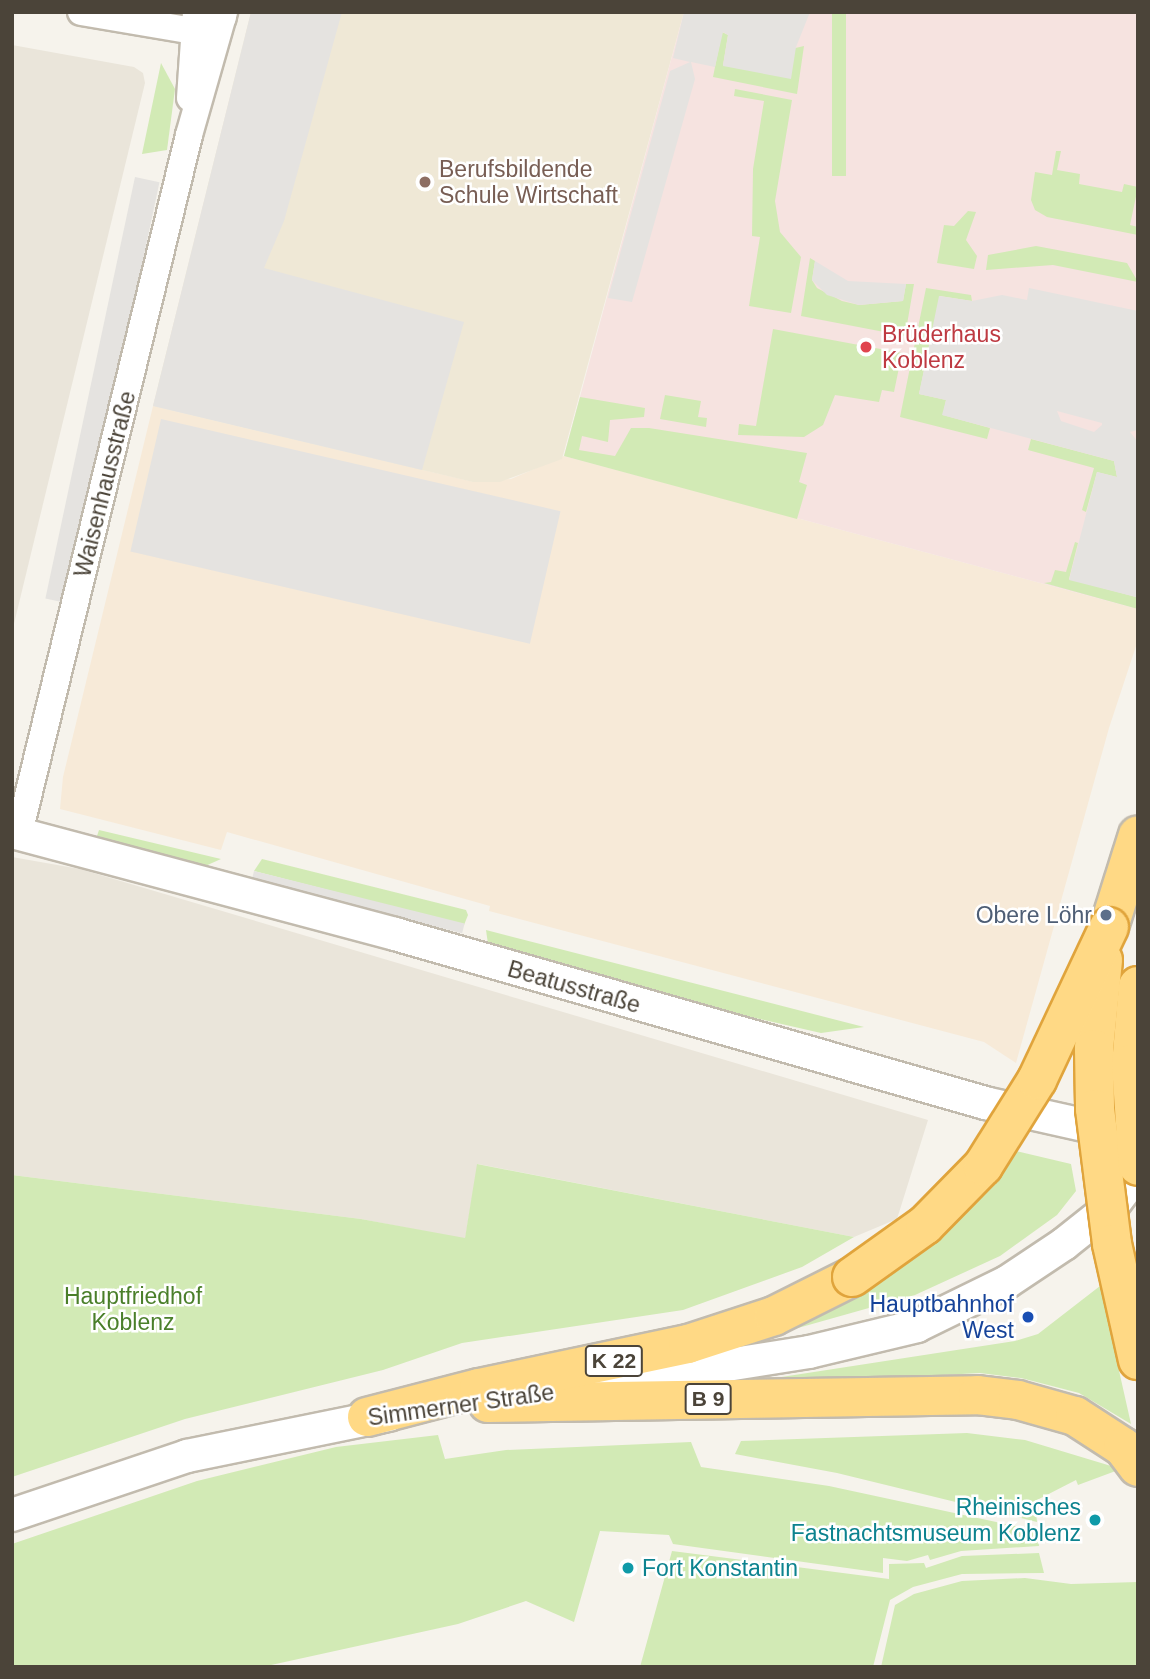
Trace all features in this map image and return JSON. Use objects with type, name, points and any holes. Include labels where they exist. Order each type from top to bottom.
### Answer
[{"type":"highway","points":[[1138,835],[1109,927],[1097,1010],[1095,1110],[1112,1244],[1138,1360]]},
{"type":"highway","name":"K 22","points":[[367,1417],[479,1388],[688,1344],[774,1316],[852,1277],[940,1213],[984,1166],[1037,1080],[1109,927]]},
{"type":"highway","points":[[1138,986],[1132,1064],[1138,1166]]},
{"type":"highway","name":"B 9","points":[[488,1403],[929,1395],[1018,1400],[1075,1416],[1123,1447],[1138,1467]]},
{"type":"street","points":[[81,12],[194,22]]},
{"type":"street","name":"Waisenhausstraße","points":[[194,22],[206,30],[223,14]]},
{"type":"street","name":"Waisenhausstraße","points":[[15,833],[189,135],[223,14]]},
{"type":"street","name":"Waisenhausstraße","points":[[189,135],[194,22]]},
{"type":"street","name":"Beatusstraße","points":[[15,833],[1085,1127],[1138,1136]]},
{"type":"street","name":"Simmerner Straße","points":[[1064,1244],[1085,1210],[1090,1189],[1085,1127]]},
{"type":"street","name":"Simmerner Straße","points":[[12,1515],[187,1456],[367,1417],[488,1403],[809,1352],[917,1326],[1007,1282],[1064,1244],[1113,1205],[1138,1172]]},
{"type":"shaded area","name":"Berufsbildende Schule Wirtschaft","points":[[251,12],[684,12],[562,459],[500,482],[473,482],[153,406]]},
{"type":"shaded area","points":[[251,12],[342,12],[284,221],[264,268],[464,322],[422,470],[153,406]]},
{"type":"shaded area","name":"Brüderhaus Koblenz","points":[[684,12],[1138,12],[1138,609],[564,456]]},
{"type":"shaded area","points":[[684,12],[810,12],[796,47],[791,79],[723,66],[728,35],[723,32],[715,67],[691,62],[695,79],[632,302],[608,298],[670,71],[690,62],[673,58]]},
{"type":"shaded area","points":[[12,45],[134,67],[143,73],[145,83],[12,632]]},
{"type":"shaded area","points":[[135,177],[159,182],[70,604],[45,599]]},
{"type":"shaded area","points":[[815,261],[848,281],[906,284],[903,301],[859,305],[827,295],[812,280]]},
{"type":"shaded area","points":[[1029,288],[1138,311],[1138,430],[1130,432],[1138,442],[1136,597],[1069,580],[1097,472],[1117,477],[1114,461],[942,415],[946,400],[919,394],[939,296],[972,301],[1002,295],[1027,300]],"holes":[[[1057,411],[1102,423],[1094,432],[1061,421]]]},
{"type":"shaded area","points":[[153,406],[474,482],[511,479],[564,456],[1138,609],[1138,640],[1109,728],[1016,1063],[984,1042],[489,911],[490,906],[227,832],[221,850],[60,809],[63,777]]},
{"type":"shaded area","points":[[161,419],[560,511],[530,644],[130,552]]},
{"type":"shaded area","points":[[12,857],[80,869],[928,1120],[897,1219],[854,1237],[478,1164],[465,1239],[361,1219],[12,1175]]},
{"type":"shaded area","points":[[254,871],[465,923],[462,933],[252,881]]},
{"type":"green space","points":[[832,12],[846,12],[846,176],[832,176]]},
{"type":"green space","points":[[722,32],[728,35],[723,65],[804,46],[797,94],[713,77]]},
{"type":"green space","points":[[161,63],[175,89],[167,150],[142,154]]},
{"type":"green space","points":[[735,89],[792,100],[775,201],[780,232],[801,257],[791,313],[749,306],[760,237],[752,236],[753,169],[764,101],[734,96]]},
{"type":"green space","points":[[1056,151],[1061,151],[1057,170],[1080,174],[1079,184],[1122,192],[1124,184],[1138,187],[1130,225],[1138,227],[1138,235],[1047,217],[1035,210],[1031,200],[1035,172],[1052,175]]},
{"type":"green space","points":[[968,211],[976,212],[966,240],[977,256],[974,269],[937,263],[944,225],[954,226]]},
{"type":"green space","points":[[1036,246],[1127,263],[1138,282],[1053,265],[986,270],[988,255]]},
{"type":"green space","points":[[810,258],[815,261],[812,280],[817,288],[842,301],[859,305],[903,301],[906,284],[914,284],[905,336],[801,316]]},
{"type":"green space","points":[[926,288],[971,295],[972,301],[940,296],[919,394],[946,400],[943,415],[990,428],[987,439],[900,417]]},
{"type":"green space","points":[[773,329],[902,353],[894,392],[882,390],[879,402],[835,395],[823,425],[804,437],[738,435],[739,424],[756,426]]},
{"type":"green space","points":[[665,395],[701,401],[698,417],[707,418],[706,427],[660,419]]},
{"type":"green space","points":[[580,397],[645,408],[644,417],[610,420],[608,442],[582,436],[579,450],[615,456],[631,428],[649,428],[807,453],[799,482],[807,485],[797,519],[564,456]]},
{"type":"green space","points":[[1031,439],[1114,461],[1117,477],[1097,472],[1086,512],[1082,510],[1094,468],[1028,450]]},
{"type":"green space","points":[[1075,542],[1078,543],[1069,579],[1136,597],[1138,589],[1138,609],[1044,583],[1051,582],[1055,570],[1066,572]]},
{"type":"green space","points":[[99,830],[221,859],[203,867],[97,836]]},
{"type":"green space","points":[[262,859],[466,910],[468,915],[464,925],[254,871]]},
{"type":"green space","points":[[486,930],[864,1027],[821,1033],[707,1007],[488,944]]},
{"type":"green space","points":[[1016,1151],[1071,1164],[1076,1191],[1057,1215],[1000,1256],[915,1295],[766,1337],[887,1278],[940,1235]]},
{"type":"green space","name":"Hauptfriedhof Koblenz","points":[[477,1164],[854,1237],[802,1267],[683,1310],[462,1343],[383,1370],[185,1419],[12,1477],[12,1175],[361,1219],[465,1238]]},
{"type":"green space","points":[[1100,1286],[1131,1424],[1079,1393],[1021,1378],[980,1373],[716,1387],[1015,1341],[1038,1334]]},
{"type":"green space","points":[[967,1433],[1025,1440],[1121,1469],[1078,1485],[1076,1480],[1035,1501],[1037,1522],[837,1473],[735,1454],[741,1441]]},
{"type":"green space","points":[[438,1435],[445,1459],[506,1450],[691,1442],[701,1467],[829,1486],[1038,1531],[1039,1546],[961,1551],[930,1560],[928,1555],[907,1561],[883,1558],[883,1573],[673,1544],[669,1535],[600,1531],[574,1622],[526,1601],[458,1624],[262,1667],[12,1667],[12,1544],[197,1481],[336,1447]]},
{"type":"green space","points":[[672,1551],[889,1579],[889,1564],[924,1563],[926,1568],[962,1556],[1039,1553],[1044,1573],[962,1574],[913,1587],[890,1600],[873,1667],[640,1667]]},
{"type":"green space","points":[[1025,1578],[1071,1584],[1138,1582],[1138,1667],[881,1667],[895,1605],[914,1594],[962,1581]]},
{"type":"place","name":"Berufsbildende Schule Wirtschaft","points":[[425,182]]},
{"type":"place","name":"Brüderhaus Koblenz","points":[[866,347]]},
{"type":"place","name":"Obere Löhr","points":[[1106,915]]},
{"type":"place","name":"Hauptbahnhof West","points":[[1028,1317]]},
{"type":"place","name":"Rheinisches Fastnachtsmuseum Koblenz","points":[[1095,1520]]},
{"type":"place","name":"Fort Konstantin","points":[[628,1568]]}]
